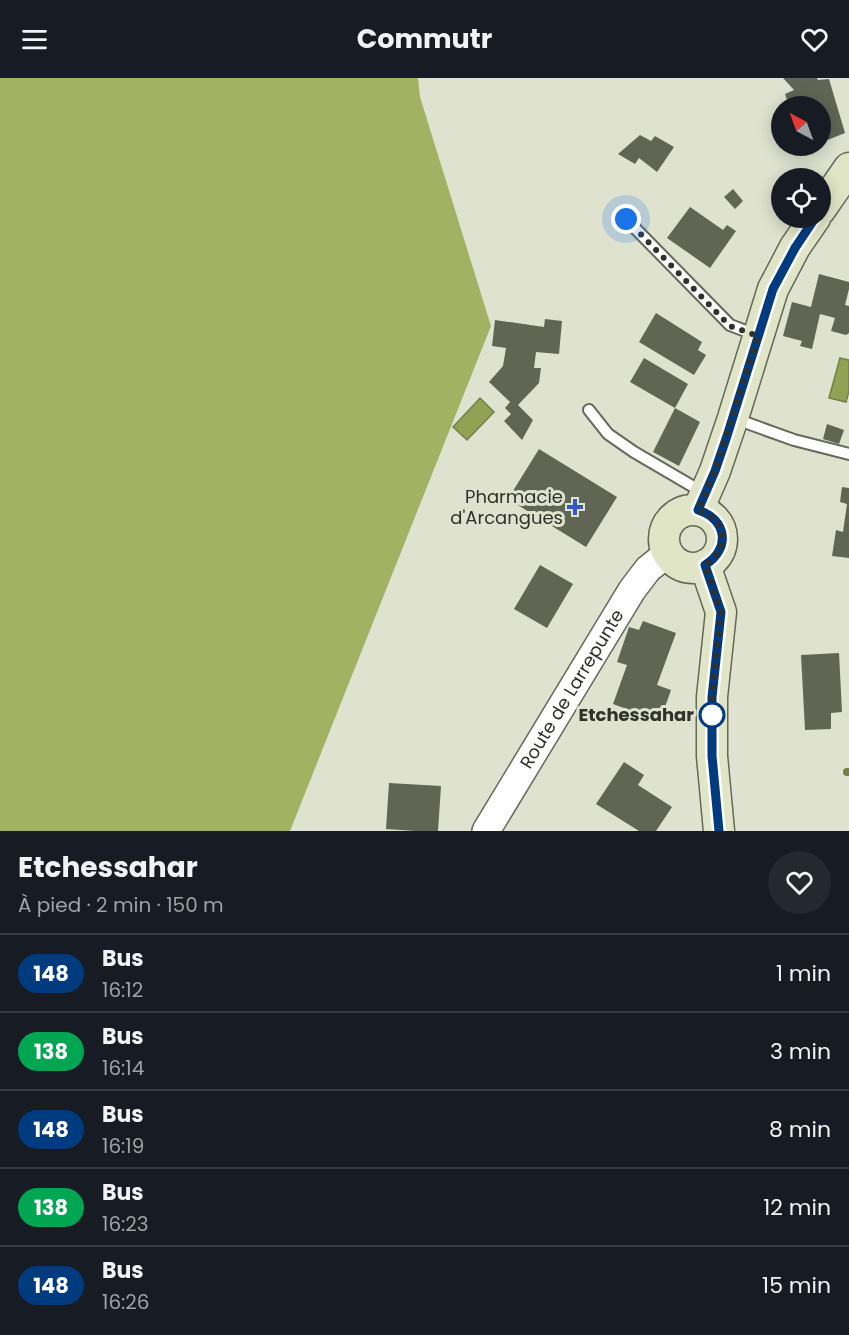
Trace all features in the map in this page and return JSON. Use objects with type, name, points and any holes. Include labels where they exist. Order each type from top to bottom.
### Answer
[{"type":"main road","points":[[831,194],[849,168]]},
{"type":"main road","points":[[702,502],[707,513],[715,518],[720,526],[722,544],[713,560],[697,568],[689,568],[674,560],[668,553],[664,535],[667,526],[680,513],[702,502],[733,418],[773,289],[808,228]]},
{"type":"main road","points":[[705,565],[721,612],[712,697],[712,756],[719,831]]},
{"type":"street","name":"Route de Larrepunte","points":[[486,831],[632,590],[648,569],[668,553]]},
{"type":"lane","points":[[626,219],[730,326],[758,336]]},
{"type":"lane","points":[[589,410],[608,434],[702,502]]},
{"type":"lane","points":[[733,418],[794,440],[849,454]]},
{"type":"shaded area","points":[[0,78],[418,78],[420,97],[491,326],[290,831],[0,831]]},
{"type":"shaded area","points":[[840,358],[849,360],[849,391],[846,402],[829,398]]},
{"type":"shaded area","points":[[480,398],[494,412],[467,440],[453,427]]},
{"type":"building","points":[[783,78],[829,79],[845,133],[831,139],[831,96],[786,96],[785,94],[794,90]]},
{"type":"building","points":[[640,135],[651,141],[655,136],[674,147],[657,172],[639,158],[635,164],[618,154]]},
{"type":"building","points":[[733,189],[743,201],[735,209],[724,197]]},
{"type":"building","points":[[690,207],[723,230],[727,225],[736,231],[710,268],[667,238]]},
{"type":"building","points":[[819,274],[849,282],[845,305],[849,306],[849,333],[846,335],[831,331],[835,318],[820,314],[812,349],[800,346],[802,341],[783,336],[792,302],[811,307]]},
{"type":"building","points":[[656,313],[702,342],[698,350],[706,355],[694,375],[639,342]]},
{"type":"building","points":[[545,319],[562,321],[559,354],[536,352],[534,368],[541,368],[539,383],[518,405],[533,420],[522,440],[504,421],[511,414],[505,408],[510,402],[489,382],[503,366],[506,348],[492,346],[495,320],[544,327]]},
{"type":"building","points":[[644,358],[688,384],[675,408],[630,382]]},
{"type":"building","points":[[675,408],[700,422],[679,466],[653,452]]},
{"type":"building","points":[[827,424],[844,430],[839,444],[823,439]]},
{"type":"building","points":[[539,449],[617,497],[586,547],[508,499]]},
{"type":"building","points":[[842,487],[849,488],[849,558],[832,556],[836,530],[843,532],[847,504],[840,502]]},
{"type":"building","points":[[540,565],[573,584],[547,628],[514,609]]},
{"type":"building","points":[[643,621],[676,633],[657,685],[671,690],[664,710],[658,708],[654,719],[613,704],[627,665],[617,662],[629,627],[639,630]]},
{"type":"building","points":[[839,653],[842,712],[831,713],[831,729],[805,730],[801,655]]},
{"type":"building","points":[[624,762],[644,775],[638,785],[672,807],[656,831],[639,831],[596,804]]},
{"type":"building","points":[[389,783],[441,786],[438,831],[386,829]]},
{"type":"bus line","name":"148","points":[[719,831],[712,756],[712,697],[721,612],[705,565],[719,553],[722,535],[715,518],[698,510],[727,436],[773,289],[808,228]]},
{"type":"place","name":"Pharmacie d'Arcangues","points":[[575,507]]},
{"type":"place","name":"Etchessahar","points":[[712,715]]},
{"type":"route","points":[[626,219],[730,326],[758,336],[715,471],[698,510],[715,518],[722,535],[719,553],[705,565],[721,612],[712,717],[712,715]]}]
